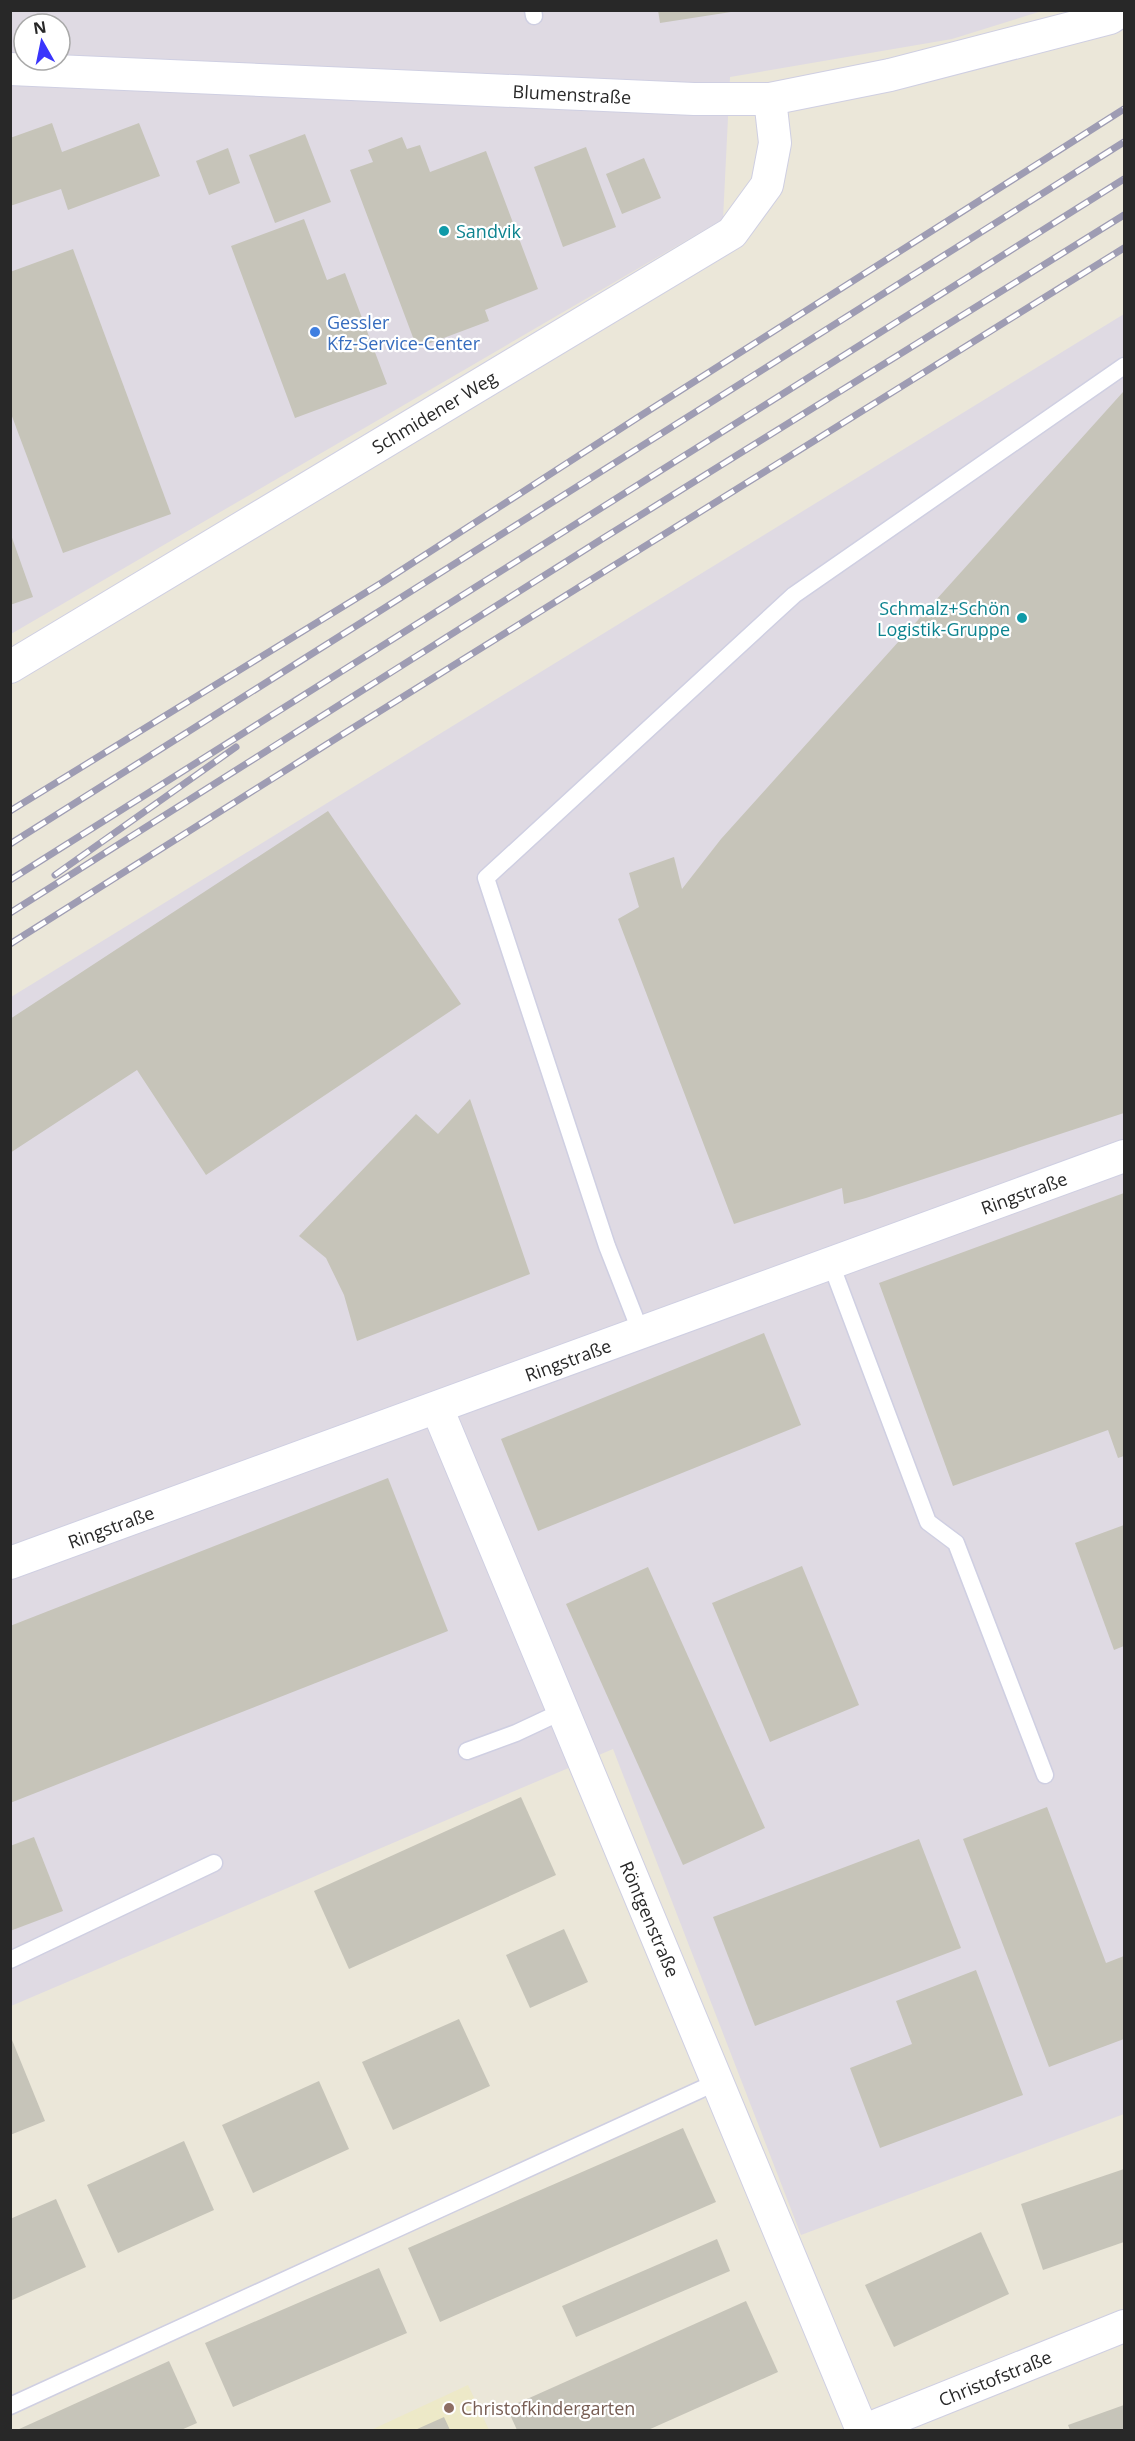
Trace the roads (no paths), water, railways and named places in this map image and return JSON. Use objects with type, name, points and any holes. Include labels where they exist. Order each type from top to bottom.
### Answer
[{"type":"street","name":"Blumenstraße","points":[[10,69],[682,99],[770,99],[890,75],[1110,18],[1122,10]]},
{"type":"street","name":"Schmidener Weg","points":[[10,668],[732,232],[767,185],[775,143],[770,99]]},
{"type":"street","name":"Ringstraße","points":[[10,1563],[1125,1156]]},
{"type":"street","name":"Röntgenstraße","points":[[437,1408],[863,2430]]},
{"type":"street","name":"Christofstraße","points":[[863,2430],[1125,2326]]},
{"type":"lane","points":[[641,1333],[607,1246],[486,878],[794,595],[1125,366]]},
{"type":"lane","points":[[831,1264],[928,1522],[956,1543],[1045,1775]]},
{"type":"lane","points":[[467,1751],[563,1712]]},
{"type":"lane","points":[[10,1960],[214,1863]]},
{"type":"lane","points":[[10,2406],[717,2082]]},
{"type":"railway","points":[[10,811],[383,582],[1124,109]]},
{"type":"railway","points":[[10,844],[1124,142]]},
{"type":"railway","points":[[10,880],[1124,179]]},
{"type":"railway","points":[[10,913],[602,539],[1124,215]]},
{"type":"railway","points":[[10,944],[1124,248]]},
{"type":"railway","points":[[55,875],[236,747]]},
{"type":"place","name":"Sandvik","points":[[444,231]]},
{"type":"place","name":"Gessler Kfz-Service-Center","points":[[315,332]]},
{"type":"place","name":"Schmalz+Schön Logistik-Gruppe","points":[[1022,618]]},
{"type":"place","name":"Christofkindergarten","points":[[449,2408]]}]
